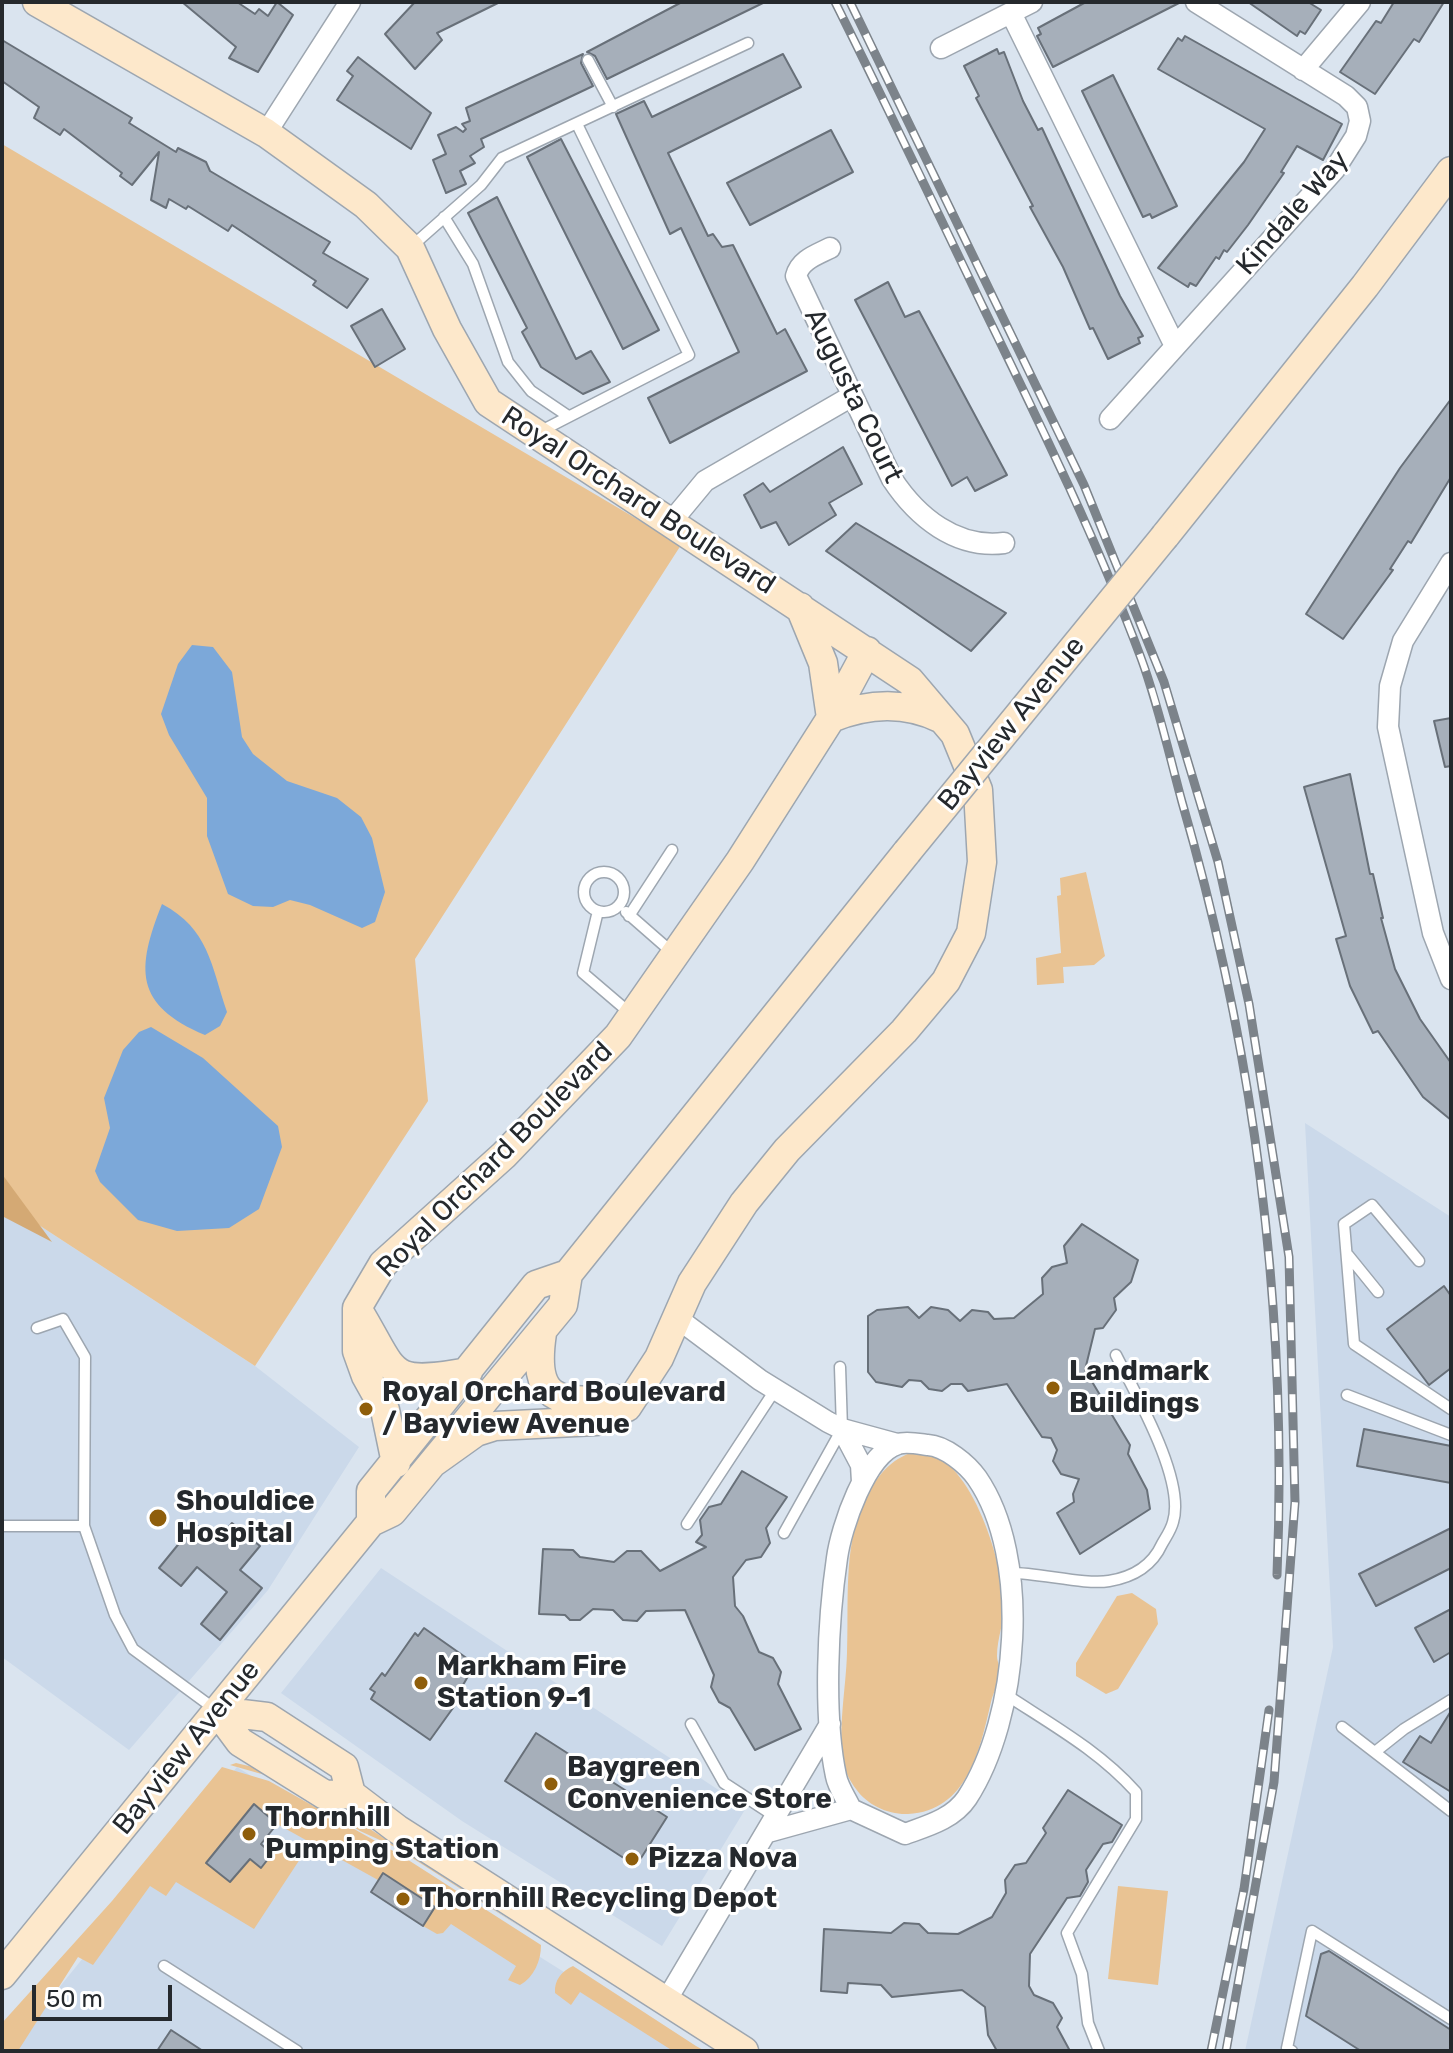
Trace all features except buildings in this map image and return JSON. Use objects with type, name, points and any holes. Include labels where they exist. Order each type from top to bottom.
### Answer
[{"type":"street","points":[[266,133],[350,2]]},
{"type":"street","points":[[941,48],[1032,2]]},
{"type":"street","name":"Kindale Way","points":[[1110,419],[1335,169],[1356,136],[1360,121],[1357,107],[1196,2]]},
{"type":"street","points":[[1303,70],[1360,2]]},
{"type":"street","name":"Royal Orchard Boulevard","points":[[52,6],[266,133],[366,205],[410,248],[447,329],[488,402],[910,681],[946,721],[978,790],[982,862],[971,933],[938,991],[904,1031],[787,1150],[744,1203],[692,1283],[659,1358],[634,1398]]},
{"type":"street","points":[[1011,13],[1175,346]]},
{"type":"street","name":"Bayview Avenue","points":[[2,1975],[371,1522],[392,1512],[542,1332],[563,1305],[568,1274],[1165,536],[1365,286],[1451,171]]},
{"type":"street","name":"Augusta Court","points":[[830,248],[798,267],[796,276],[852,396],[905,498],[955,536],[972,544],[1004,543]]},
{"type":"street","points":[[671,522],[705,481],[852,396]]},
{"type":"street","points":[[1451,563],[1403,641],[1390,686],[1388,727],[1433,933],[1451,979]]},
{"type":"street","points":[[800,607],[823,663],[831,718],[891,704],[927,712],[946,721]]},
{"type":"street","name":"Royal Orchard Boulevard","points":[[357,1308],[383,1264],[504,1155],[563,1096],[632,1016],[740,861],[831,718],[867,651]]},
{"type":"street","name":"Bayview Avenue","points":[[371,1522],[371,1491],[536,1285],[568,1274]]},
{"type":"street","points":[[357,1308],[387,1364],[405,1377],[423,1380],[468,1372]]},
{"type":"street","points":[[357,1308],[357,1351],[366,1376],[385,1410],[396,1463]]},
{"type":"street","points":[[677,1318],[775,1390],[842,1429],[897,1444],[941,1446],[976,1476],[991,1507],[1011,1573],[1011,1634],[1005,1694],[990,1750],[966,1799],[950,1815],[905,1834],[851,1809],[772,1824]]},
{"type":"street","points":[[542,1332],[537,1370],[551,1391],[560,1398],[590,1404],[634,1398]]},
{"type":"street","points":[[434,1462],[476,1432],[495,1426],[596,1421],[620,1413],[634,1398]]},
{"type":"street","points":[[842,1429],[861,1465],[862,1482]]},
{"type":"street","points":[[851,1809],[836,1778],[830,1724],[836,1564],[839,1543],[862,1482],[879,1457],[897,1444]]},
{"type":"street","points":[[217,1711],[267,1717],[344,1767],[351,1794],[397,1829],[744,2051]]},
{"type":"street","points":[[666,2001],[830,1724]]},
{"type":"lane","points":[[410,248],[481,185],[502,158],[748,43]]},
{"type":"lane","points":[[588,60],[613,107]]},
{"type":"lane","points":[[535,433],[689,355],[577,124]]},
{"type":"lane","points":[[444,217],[473,264],[508,362],[531,391],[568,416]]},
{"type":"lane","points":[[629,916],[672,850]]},
{"type":"lane","points":[[600,872],[620,879],[624,891],[618,906],[611,911],[598,911],[587,904],[583,891],[588,879],[600,872]]},
{"type":"lane","points":[[618,906],[675,955]]},
{"type":"lane","points":[[598,911],[583,973],[632,1016]]},
{"type":"lane","points":[[1419,1261],[1372,1205],[1344,1224],[1354,1344],[1451,1409]]},
{"type":"lane","points":[[1347,1253],[1378,1292]]},
{"type":"lane","points":[[37,1328],[63,1319],[85,1357],[84,1526],[115,1615],[133,1649],[217,1711]]},
{"type":"lane","points":[[1011,1573],[1038,1573],[1105,1582],[1144,1569],[1156,1558],[1174,1520],[1170,1473],[1154,1429],[1116,1355]]},
{"type":"lane","points":[[784,1533],[842,1429],[840,1367]]},
{"type":"lane","points":[[687,1524],[775,1390]]},
{"type":"lane","points":[[1347,1395],[1451,1435]]},
{"type":"lane","points":[[2,1526],[84,1526]]},
{"type":"lane","points":[[1005,1694],[1081,1741],[1112,1765],[1136,1792],[1136,1819],[1067,1933],[1082,1974],[1088,2023],[1099,2051]]},
{"type":"lane","points":[[1375,1752],[1404,1729],[1451,1700]]},
{"type":"lane","points":[[691,1724],[724,1783],[772,1824]]},
{"type":"lane","points":[[1342,1727],[1451,1811]]},
{"type":"lane","points":[[1288,2050],[1312,1931],[1451,2019]]},
{"type":"lane","points":[[164,1966],[297,2051]]},
{"type":"shaded area","points":[[2,144],[681,545],[415,959],[428,1101],[255,1366],[2,1201]]},
{"type":"shaded area","points":[[1086,872],[1105,956],[1094,965],[1063,967],[1064,983],[1037,985],[1036,958],[1061,953],[1057,896],[1061,895],[1060,878]]},
{"type":"shaded area","points":[[1305,1123],[1451,1217],[1451,2051],[1245,2051],[1333,1647]]},
{"type":"shaded area","points":[[2,1174],[52,1242],[2,1216]]},
{"type":"shaded area","name":"Shouldice Hospital","points":[[2,1201],[255,1366],[359,1447],[268,1590],[129,1750],[2,1657]]},
{"type":"shaded area","points":[[916,1451],[935,1455],[952,1468],[967,1487],[997,1560],[1004,1609],[997,1649],[999,1677],[982,1739],[968,1774],[958,1790],[945,1802],[928,1810],[901,1814],[872,1804],[852,1783],[843,1762],[842,1721],[848,1577],[857,1521],[878,1478],[898,1459]]},
{"type":"shaded area","points":[[381,1568],[746,1808],[662,1946],[462,1821],[281,1693]]},
{"type":"shaded area","points":[[1132,1593],[1156,1609],[1158,1624],[1118,1689],[1106,1694],[1076,1676],[1076,1663],[1117,1596]]},
{"type":"shaded area","points":[[236,1763],[287,1775],[536,1937],[395,1847],[360,1831],[272,1777],[230,1765]]},
{"type":"shaded area","points":[[222,1767],[269,1781],[402,1856],[541,1945],[533,1973],[520,1985],[508,1980],[516,1966],[451,1924],[443,1933],[437,1934],[423,1926],[435,1906],[383,1873],[378,1880],[277,1824],[254,1805],[206,1863],[230,1882],[250,1859],[261,1868],[279,1849],[302,1856],[254,1929],[176,1882],[166,1896],[150,1886],[93,1965],[78,1957],[18,2051],[2,2051],[2,2023],[112,1901]]},
{"type":"shaded area","points":[[237,1767],[690,2051],[8,2051]]},
{"type":"shaded area","points":[[1118,1886],[1168,1891],[1158,1985],[1108,1979]]},
{"type":"shaded area","points":[[573,1966],[705,2051],[673,2051],[580,1992],[571,2005],[555,1993],[555,1988],[560,1976]]},
{"type":"water","points":[[192,645],[213,647],[232,672],[242,737],[253,754],[287,781],[337,798],[361,817],[372,838],[385,892],[375,922],[362,928],[310,905],[290,900],[273,907],[253,906],[228,894],[207,836],[207,798],[169,735],[161,714],[178,664]]},
{"type":"water","points":[[162,904],[190,925],[212,964],[227,1012],[220,1026],[205,1035],[165,1011],[153,998],[147,983],[145,966],[148,948]]},
{"type":"water","points":[[151,1027],[203,1058],[278,1126],[282,1147],[259,1209],[229,1228],[177,1231],[138,1220],[100,1182],[95,1171],[110,1128],[104,1098],[123,1050],[139,1032]]},
{"type":"railway","points":[[835,2],[1067,482],[1124,613],[1158,711],[1229,992],[1261,1185],[1277,1379],[1277,1575]]},
{"type":"railway","points":[[850,2],[1084,485],[1164,682],[1218,862],[1249,1004],[1289,1257],[1295,1502],[1274,1782],[1226,2051]]},
{"type":"railway","points":[[1211,2051],[1244,1889],[1269,1710]]},
{"type":"place","name":"Landmark Buildings","points":[[1053,1388]]},
{"type":"place","name":"Royal Orchard Boulevard / Bayview Avenue","points":[[366,1409]]},
{"type":"place","name":"Shouldice Hospital","points":[[158,1518]]},
{"type":"place","name":"Markham Fire Station 9-1","points":[[421,1683]]},
{"type":"place","name":"Baygreen Convenience Store","points":[[551,1784]]},
{"type":"place","name":"Thornhill Pumping Station","points":[[249,1834]]},
{"type":"place","name":"Pizza Nova","points":[[632,1859]]},
{"type":"place","name":"Thornhill Recycling Depot","points":[[403,1899]]}]
